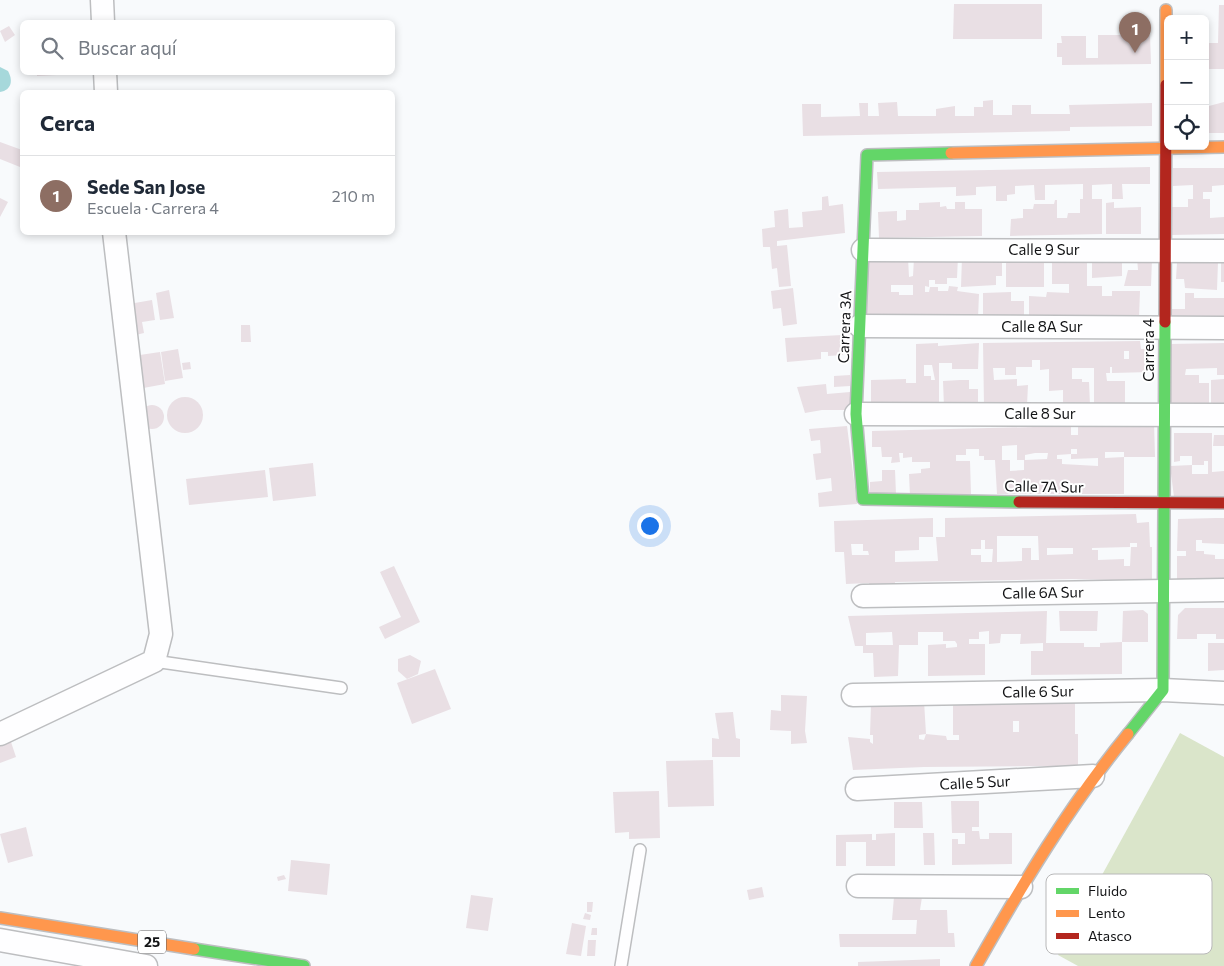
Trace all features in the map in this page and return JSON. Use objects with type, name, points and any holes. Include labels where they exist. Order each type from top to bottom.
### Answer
[{"type":"main road","name":"Carrera 4","points":[[1165,105],[1166,10]]},
{"type":"main road","points":[[1209,147],[1224,147]]},
{"type":"main road","name":"Carrera 3A","points":[[863,499],[856,414],[867,155],[1164,148]]},
{"type":"main road","name":"Carrera 4","points":[[1163,690],[1162,504],[1165,150]]},
{"type":"main road","name":"Calle 7A Sur","points":[[863,499],[1162,504],[1224,503]]},
{"type":"main road","points":[[976,966],[1021,887],[1093,776],[1163,690]]},
{"type":"main road","name":"25","points":[[0,918],[304,966]]},
{"type":"street","points":[[102,0],[103,20]]},
{"type":"street","points":[[105,75],[106,90]]},
{"type":"street","points":[[0,734],[154,661],[161,634],[114,235]]},
{"type":"street","name":"Calle 9 Sur","points":[[863,250],[1224,251]]},
{"type":"street","name":"Calle 8A Sur","points":[[860,326],[1224,328]]},
{"type":"street","name":"Calle 8 Sur","points":[[856,414],[1224,415]]},
{"type":"street","name":"Calle 6A Sur","points":[[862,596],[1224,590]]},
{"type":"street","name":"Calle 6 Sur","points":[[853,695],[1163,690],[1224,693]]},
{"type":"street","name":"Calle 5 Sur","points":[[857,790],[1093,776]]},
{"type":"street","points":[[858,886],[1021,887]]},
{"type":"street","points":[[0,940],[146,966]]},
{"type":"lane","points":[[154,661],[341,688]]},
{"type":"lane","points":[[621,966],[640,850]]},
{"type":"green space","points":[[1180,733],[1224,757],[1224,966],[1078,966],[1058,955],[1212,954],[1212,874],[1103,874]]},
{"type":"water","points":[[0,67],[8,71],[11,81],[7,89],[0,92]]},
{"type":"building","points":[[954,4],[1042,4],[1042,39],[953,39]]},
{"type":"building","points":[[1219,5],[1224,5],[1224,69],[1209,69],[1209,43],[1218,43]]},
{"type":"building","points":[[9,26],[15,35],[5,42],[0,31]]},
{"type":"building","points":[[1098,35],[1150,35],[1151,64],[1062,65],[1062,57],[1057,57],[1057,43],[1062,43],[1061,36],[1086,36],[1086,58],[1098,58]]},
{"type":"building","points":[[993,100],[993,115],[1012,115],[1012,105],[1031,105],[1031,114],[1070,114],[1069,105],[1152,103],[1152,126],[1070,127],[1070,131],[803,136],[802,104],[821,104],[821,117],[860,116],[859,103],[868,103],[868,116],[879,116],[878,103],[897,102],[898,116],[936,116],[936,109],[955,106],[955,116],[974,116],[974,107],[983,107],[983,101]]},
{"type":"building","points":[[1224,102],[1224,133],[1209,133],[1209,106]]},
{"type":"building","points":[[0,142],[20,149],[20,167],[0,159]]},
{"type":"building","points":[[1150,167],[1150,184],[1122,184],[1123,199],[1112,199],[1112,184],[1092,185],[1092,199],[1102,199],[1102,234],[1010,236],[1011,219],[1023,218],[1023,209],[1033,209],[1034,204],[1054,204],[1055,200],[1057,200],[1057,218],[1067,218],[1068,213],[1080,213],[1080,199],[1083,199],[1083,184],[1045,185],[1045,200],[1035,200],[1034,185],[1015,186],[1015,194],[1007,195],[1007,201],[996,201],[996,186],[976,187],[976,195],[956,196],[956,187],[878,189],[877,172]]},
{"type":"building","points":[[1173,168],[1224,168],[1224,185],[1212,186],[1212,192],[1203,192],[1203,199],[1210,199],[1210,218],[1224,217],[1224,234],[1171,235],[1170,207],[1188,207],[1188,199],[1193,199],[1193,185],[1173,186]]},
{"type":"building","points":[[828,196],[829,206],[843,204],[845,233],[777,241],[777,246],[787,245],[791,286],[779,287],[777,268],[772,269],[770,247],[763,247],[762,229],[775,227],[774,211],[788,209],[789,228],[803,227],[802,212],[822,210],[822,197]]},
{"type":"building","points":[[0,198],[8,202],[0,217]]},
{"type":"building","points":[[940,202],[940,207],[946,206],[947,209],[955,209],[955,202],[965,202],[965,209],[982,209],[982,236],[879,238],[878,212],[897,211],[897,221],[906,220],[906,210],[919,210],[919,203]]},
{"type":"building","points":[[1114,202],[1114,208],[1141,207],[1141,234],[1106,234],[1106,203]]},
{"type":"building","points":[[958,257],[957,278],[947,278],[947,284],[935,284],[935,280],[929,280],[929,287],[925,286],[925,292],[929,292],[930,287],[938,287],[938,291],[948,291],[949,286],[958,287],[957,291],[979,294],[978,318],[867,318],[867,258],[908,258],[909,277],[913,276],[914,258]],"holes":[[[891,285],[913,285],[913,295],[899,295],[899,292],[891,292]]]},
{"type":"building","points":[[962,257],[1002,258],[1002,276],[996,276],[996,285],[961,287]]},
{"type":"building","points":[[1006,257],[1044,258],[1044,287],[1006,287]]},
{"type":"building","points":[[1052,258],[1087,258],[1087,286],[1102,286],[1102,296],[1112,296],[1112,291],[1140,291],[1139,318],[1029,318],[1029,296],[1046,297],[1047,292],[1069,293],[1069,284],[1052,284]]},
{"type":"building","points":[[1092,258],[1122,258],[1122,276],[1092,278]]},
{"type":"building","points":[[1137,258],[1152,259],[1151,286],[1124,286],[1128,270],[1138,270]]},
{"type":"building","points":[[1177,262],[1218,262],[1217,290],[1185,288],[1184,279],[1176,279]]},
{"type":"building","points":[[1221,262],[1224,262],[1224,282],[1221,282]]},
{"type":"building","points":[[793,288],[797,324],[783,326],[781,308],[773,309],[771,291]]},
{"type":"building","points":[[169,290],[174,318],[160,320],[156,293]]},
{"type":"building","points":[[1011,292],[1011,301],[1024,301],[1024,318],[983,318],[983,293]]},
{"type":"building","points":[[1185,293],[1194,293],[1194,298],[1224,298],[1224,324],[1171,325],[1171,309],[1185,309]]},
{"type":"building","points":[[152,300],[155,320],[142,322],[144,333],[127,337],[129,304]]},
{"type":"building","points":[[241,325],[250,325],[251,342],[241,342]]},
{"type":"building","points":[[842,335],[843,355],[828,356],[828,352],[821,352],[821,359],[787,362],[785,338]]},
{"type":"building","points":[[1140,341],[1141,349],[1150,349],[1151,372],[1112,373],[1112,367],[1110,367],[1110,373],[1106,373],[1107,381],[1125,381],[1125,404],[1094,408],[1094,368],[1072,368],[1072,379],[1082,379],[1082,382],[1089,382],[1090,405],[1063,405],[1063,390],[1049,391],[1049,369],[1040,370],[1040,360],[1032,360],[1032,367],[1016,367],[1016,375],[1005,375],[1005,368],[993,368],[994,380],[1017,379],[1017,386],[1028,385],[1027,405],[984,406],[983,343]],"holes":[[[1124,351],[1129,351],[1129,359],[1124,359]]]},
{"type":"building","points":[[938,343],[938,346],[979,343],[978,369],[952,369],[952,363],[939,363],[939,407],[871,407],[871,380],[906,379],[906,383],[916,383],[916,344]],"holes":[[[924,365],[932,365],[935,380],[931,380],[931,376],[924,376]]]},
{"type":"building","points":[[1224,343],[1224,375],[1217,375],[1217,368],[1186,369],[1185,375],[1199,375],[1199,383],[1209,383],[1209,407],[1170,407],[1170,344]]},
{"type":"building","points":[[178,349],[183,378],[165,381],[161,352]]},
{"type":"building","points":[[160,352],[165,384],[138,389],[133,356]]},
{"type":"building","points":[[190,362],[191,369],[183,370],[182,363]]},
{"type":"building","points":[[850,375],[850,386],[834,387],[834,376]]},
{"type":"building","points":[[1224,379],[1224,404],[1211,404],[1211,380]]},
{"type":"building","points":[[969,380],[969,389],[978,389],[978,406],[944,407],[943,381]]},
{"type":"building","points":[[826,384],[827,394],[850,392],[851,410],[822,410],[805,413],[797,387]]},
{"type":"building","points":[[185,397],[197,403],[203,415],[197,427],[185,433],[173,427],[167,415],[173,403]]},
{"type":"building","points":[[152,405],[161,408],[164,417],[161,426],[152,429],[143,426],[140,417],[143,408]]},
{"type":"building","points":[[1154,422],[1155,457],[1124,457],[1124,494],[997,494],[995,460],[984,460],[984,456],[979,456],[979,449],[966,449],[966,455],[956,455],[956,461],[970,461],[971,494],[910,496],[909,474],[921,473],[921,469],[930,468],[930,462],[912,462],[912,457],[903,458],[903,453],[899,453],[900,462],[891,463],[892,457],[882,457],[881,447],[872,447],[872,431],[1071,426],[1071,435],[1078,435],[1078,426],[1123,426]],"holes":[[[1017,445],[1017,460],[1024,460],[1024,470],[1010,471],[1010,460],[1002,460],[1002,446]],[[1071,449],[1077,449],[1077,454],[1071,454]],[[1105,452],[1124,452],[1124,457],[1105,458]],[[1035,453],[1048,453],[1047,459],[1025,460],[1025,455]],[[1071,454],[1071,459],[1098,458],[1098,466],[1062,464],[1062,459],[1057,459],[1057,455]]]},
{"type":"building","points":[[847,426],[857,504],[819,507],[818,493],[832,491],[831,478],[816,480],[813,454],[821,453],[820,440],[811,441],[809,429]]},
{"type":"building","points":[[1174,433],[1212,433],[1212,472],[1224,471],[1224,496],[1174,497],[1170,466],[1192,465],[1192,456],[1180,456],[1180,461],[1174,462]],"holes":[[[1204,461],[1208,461],[1208,474],[1192,474],[1192,465],[1204,465]]]},
{"type":"building","points":[[1214,435],[1224,435],[1224,446],[1213,446]]},
{"type":"building","points":[[313,463],[316,496],[273,501],[269,468]]},
{"type":"building","points":[[265,470],[268,497],[189,505],[186,479]]},
{"type":"building","points":[[882,470],[895,470],[896,494],[870,495],[870,482],[882,481]]},
{"type":"building","points":[[1136,514],[1137,523],[1149,522],[1150,547],[1152,547],[1152,581],[1072,579],[895,582],[895,585],[869,586],[869,583],[846,584],[844,552],[835,552],[834,521],[933,518],[933,537],[919,537],[919,550],[895,551],[895,562],[938,561],[936,537],[945,537],[945,518]],"holes":[[[997,536],[1038,536],[1039,560],[1031,560],[1031,548],[1022,548],[1022,561],[997,562]],[[981,540],[985,540],[985,549],[993,549],[992,562],[981,562],[981,555],[971,555],[971,549],[981,549]],[[1130,543],[1137,543],[1137,547],[1131,547],[1130,566],[1124,566],[1124,559],[1098,560],[1098,550],[1092,550],[1092,548],[1130,547]],[[851,544],[863,544],[863,551],[868,551],[869,555],[852,555]],[[1047,548],[1073,548],[1073,554],[1047,555]]]},
{"type":"building","points":[[1224,518],[1224,544],[1202,543],[1202,540],[1196,540],[1196,551],[1204,551],[1204,554],[1215,555],[1215,559],[1224,559],[1224,581],[1177,582],[1177,556],[1186,556],[1186,551],[1177,551],[1178,519]]},
{"type":"building","points":[[394,566],[420,622],[385,639],[379,627],[401,617],[380,572]]},
{"type":"building","points":[[1185,608],[1224,608],[1224,639],[1216,639],[1216,634],[1197,634],[1197,639],[1177,639],[1178,615]]},
{"type":"building","points":[[1143,610],[1148,614],[1148,642],[1122,642],[1123,611]]},
{"type":"building","points":[[1047,611],[1046,643],[1084,643],[1084,647],[1100,647],[1100,643],[1122,642],[1122,674],[1031,675],[1031,651],[1043,651],[1043,643],[1020,644],[1021,634],[1001,634],[1000,643],[989,644],[989,631],[979,632],[979,639],[969,639],[969,644],[985,644],[985,675],[928,676],[928,645],[946,644],[946,648],[957,647],[957,644],[955,641],[943,641],[943,632],[918,632],[918,645],[899,645],[898,676],[874,677],[873,653],[863,653],[863,646],[855,646],[848,616]],"holes":[[[892,632],[893,645],[866,645],[866,633]]]},
{"type":"building","points":[[1059,611],[1098,611],[1097,631],[1060,631]]},
{"type":"building","points":[[1208,643],[1224,643],[1224,670],[1208,671]]},
{"type":"building","points":[[410,655],[421,661],[418,674],[407,679],[398,671],[398,659]]},
{"type":"building","points":[[435,669],[451,709],[412,724],[397,683]]},
{"type":"building","points":[[781,695],[807,696],[805,731],[807,743],[791,744],[791,731],[770,730],[771,710],[781,711]]},
{"type":"building","points":[[1046,700],[1046,704],[1075,703],[1075,734],[1078,734],[1078,769],[1056,770],[1056,766],[924,767],[853,770],[848,737],[870,739],[870,742],[873,744],[873,735],[870,735],[871,704],[924,701],[926,734],[946,736],[947,740],[959,740],[959,735],[953,735],[953,701]],"holes":[[[1013,721],[1019,721],[1019,732],[1013,732]],[[926,734],[924,740],[919,739],[919,735]]]},
{"type":"building","points":[[733,712],[736,738],[740,739],[740,757],[712,757],[712,738],[719,739],[715,713]]},
{"type":"building","points":[[8,733],[16,757],[0,763],[0,737]]},
{"type":"building","points":[[713,760],[714,806],[668,807],[666,761]]},
{"type":"building","points":[[659,791],[660,838],[629,839],[629,832],[615,833],[613,792]]},
{"type":"building","points":[[951,801],[979,801],[979,827],[972,827],[972,831],[979,831],[980,839],[989,839],[989,833],[1012,833],[1012,864],[952,865],[952,839],[958,839],[958,844],[965,844],[965,833],[952,833]]},
{"type":"building","points":[[894,802],[922,802],[923,828],[894,828]]},
{"type":"building","points":[[26,827],[33,856],[8,863],[0,834]]},
{"type":"building","points":[[895,833],[895,866],[866,866],[866,842],[846,842],[846,866],[836,866],[836,835],[872,834],[872,840],[876,840],[876,834]]},
{"type":"building","points":[[923,833],[934,833],[935,865],[924,865]]},
{"type":"building","points":[[291,860],[330,864],[327,895],[288,891]]},
{"type":"building","points":[[284,875],[286,879],[278,881],[277,877]]},
{"type":"building","points":[[762,887],[764,897],[749,900],[747,890]]},
{"type":"building","points":[[471,895],[493,898],[488,931],[466,928]]},
{"type":"building","points":[[894,897],[922,897],[920,910],[947,910],[948,933],[954,933],[955,947],[840,947],[839,934],[916,934],[917,920],[892,920]]},
{"type":"building","points":[[587,902],[593,902],[592,912],[587,912]]},
{"type":"building","points":[[585,913],[591,915],[590,920],[583,919]]},
{"type":"building","points":[[572,923],[586,926],[581,956],[566,954]]},
{"type":"building","points":[[592,928],[597,928],[597,935],[591,935]]},
{"type":"building","points":[[588,940],[596,940],[595,956],[587,956]]},
{"type":"building","points":[[940,959],[940,966],[858,966],[858,962]]},
{"type":"traffic: fast","points":[[951,153],[867,155],[856,414],[863,499],[1019,502]]},
{"type":"traffic: fast","points":[[1128,734],[1163,690],[1165,322]]},
{"type":"traffic: fast","points":[[194,949],[304,966]]},
{"type":"traffic: slow","points":[[1166,10],[1166,60]]},
{"type":"traffic: slow","points":[[951,153],[1224,147]]},
{"type":"traffic: slow","points":[[976,966],[1047,847],[1106,761],[1128,734]]},
{"type":"traffic: slow","points":[[0,918],[194,949]]},
{"type":"traffic: jam","points":[[1165,322],[1166,105]]},
{"type":"traffic: jam","points":[[1019,502],[1224,503]]},
{"type":"place","name":"Sede San Jose","points":[[1135,53]]}]
